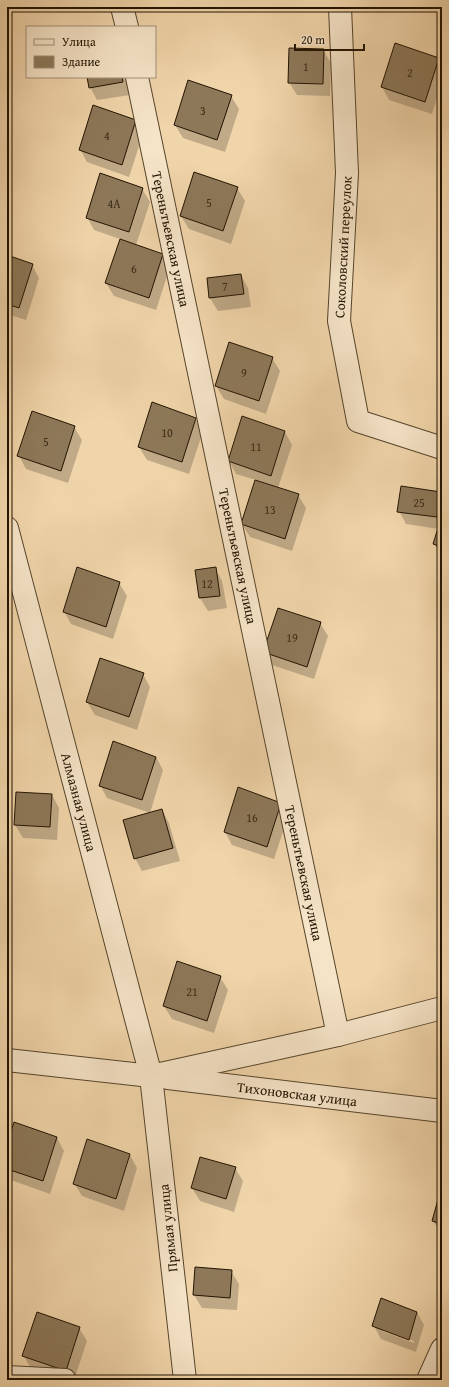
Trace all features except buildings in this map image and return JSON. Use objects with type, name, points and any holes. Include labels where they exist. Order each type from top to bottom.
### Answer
[{"type":"street","points":[[122,7],[126,26]]},
{"type":"street","name":"Соколовский переулок","points":[[340,7],[347,173],[339,321],[358,422],[442,448]]},
{"type":"street","name":"Тереньтьевская улица","points":[[137,78],[338,1035]]},
{"type":"street","name":"Алмазная улица","points":[[7,528],[151,1076]]},
{"type":"street","points":[[7,1060],[151,1076],[338,1035],[442,1008]]},
{"type":"street","name":"Тихоновская улица","points":[[151,1076],[442,1111]]},
{"type":"street","name":"Прямая улица","points":[[151,1076],[185,1380]]},
{"type":"street","points":[[428,1380],[442,1349]]},
{"type":"street","points":[[7,1377],[64,1380]]}]
